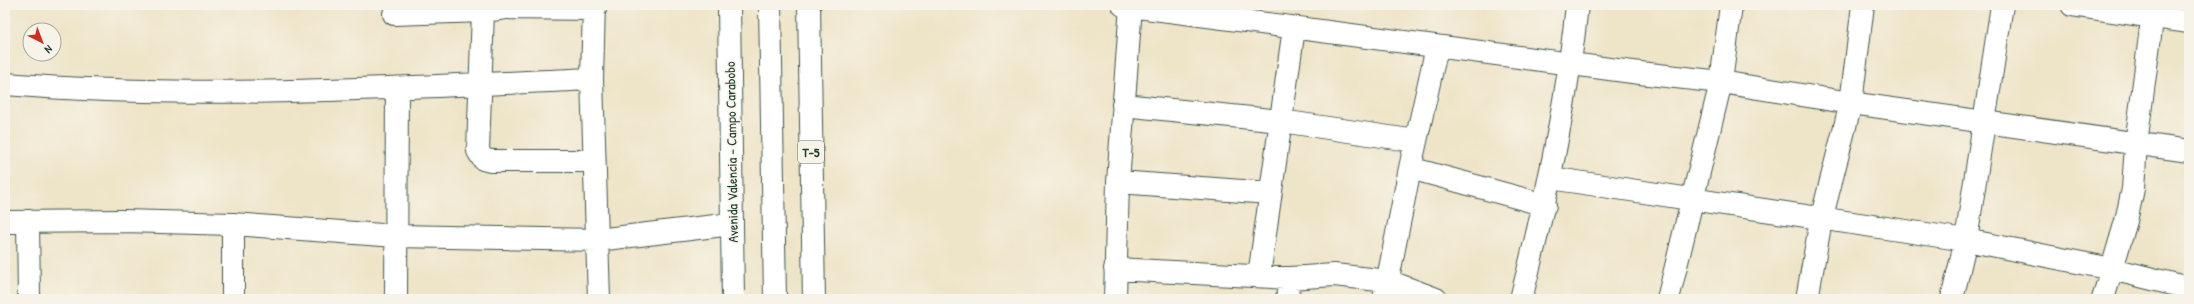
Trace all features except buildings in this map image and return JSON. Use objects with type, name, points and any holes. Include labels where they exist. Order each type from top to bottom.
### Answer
[{"type":"main road","name":"Avenida Valencia - Campo Carabobo","points":[[729,5],[733,299]]},
{"type":"main road","points":[[770,5],[775,299]]},
{"type":"main road","name":"T-5","points":[[809,5],[814,299]]},
{"type":"main road","points":[[1521,299],[1545,205],[1571,64],[1577,5]]},
{"type":"main road","points":[[1668,299],[1721,82],[1731,5]]},
{"type":"main road","points":[[1807,299],[1821,220],[1851,103],[1863,5]]},
{"type":"main road","points":[[1952,299],[1966,240],[2002,5]]},
{"type":"main road","points":[[2072,5],[2153,11],[2189,22]]},
{"type":"main road","points":[[394,14],[483,11],[506,6],[595,7],[592,79],[599,299]]},
{"type":"main road","points":[[1115,299],[1118,182],[1124,105],[1127,6],[1437,47],[1721,82],[1851,103],[2189,151]]},
{"type":"main road","points":[[483,11],[482,84],[478,151],[484,159],[491,161],[594,161]]},
{"type":"main road","points":[[2103,299],[2133,189],[2136,144],[2153,11]]},
{"type":"main road","points":[[1259,276],[1294,28]]},
{"type":"main road","points":[[1386,290],[1410,168],[1437,47]]},
{"type":"main road","points":[[5,84],[65,89],[213,92],[328,92],[592,79]]},
{"type":"main road","points":[[396,299],[397,89]]},
{"type":"main road","points":[[1124,105],[1281,121],[1416,141]]},
{"type":"main road","points":[[1410,168],[1545,205]]},
{"type":"main road","points":[[1550,178],[1821,220],[1966,240],[2112,269],[2189,288]]},
{"type":"main road","points":[[1118,182],[1270,193]]},
{"type":"main road","points":[[28,221],[29,299]]},
{"type":"main road","points":[[5,222],[124,221],[233,224],[396,236],[597,240],[732,224]]},
{"type":"main road","points":[[233,224],[233,299]]},
{"type":"main road","points":[[1115,269],[1290,278],[1334,275],[1386,290],[1436,299]]},
{"type":"main road","points":[[1287,299],[1290,278]]}]
